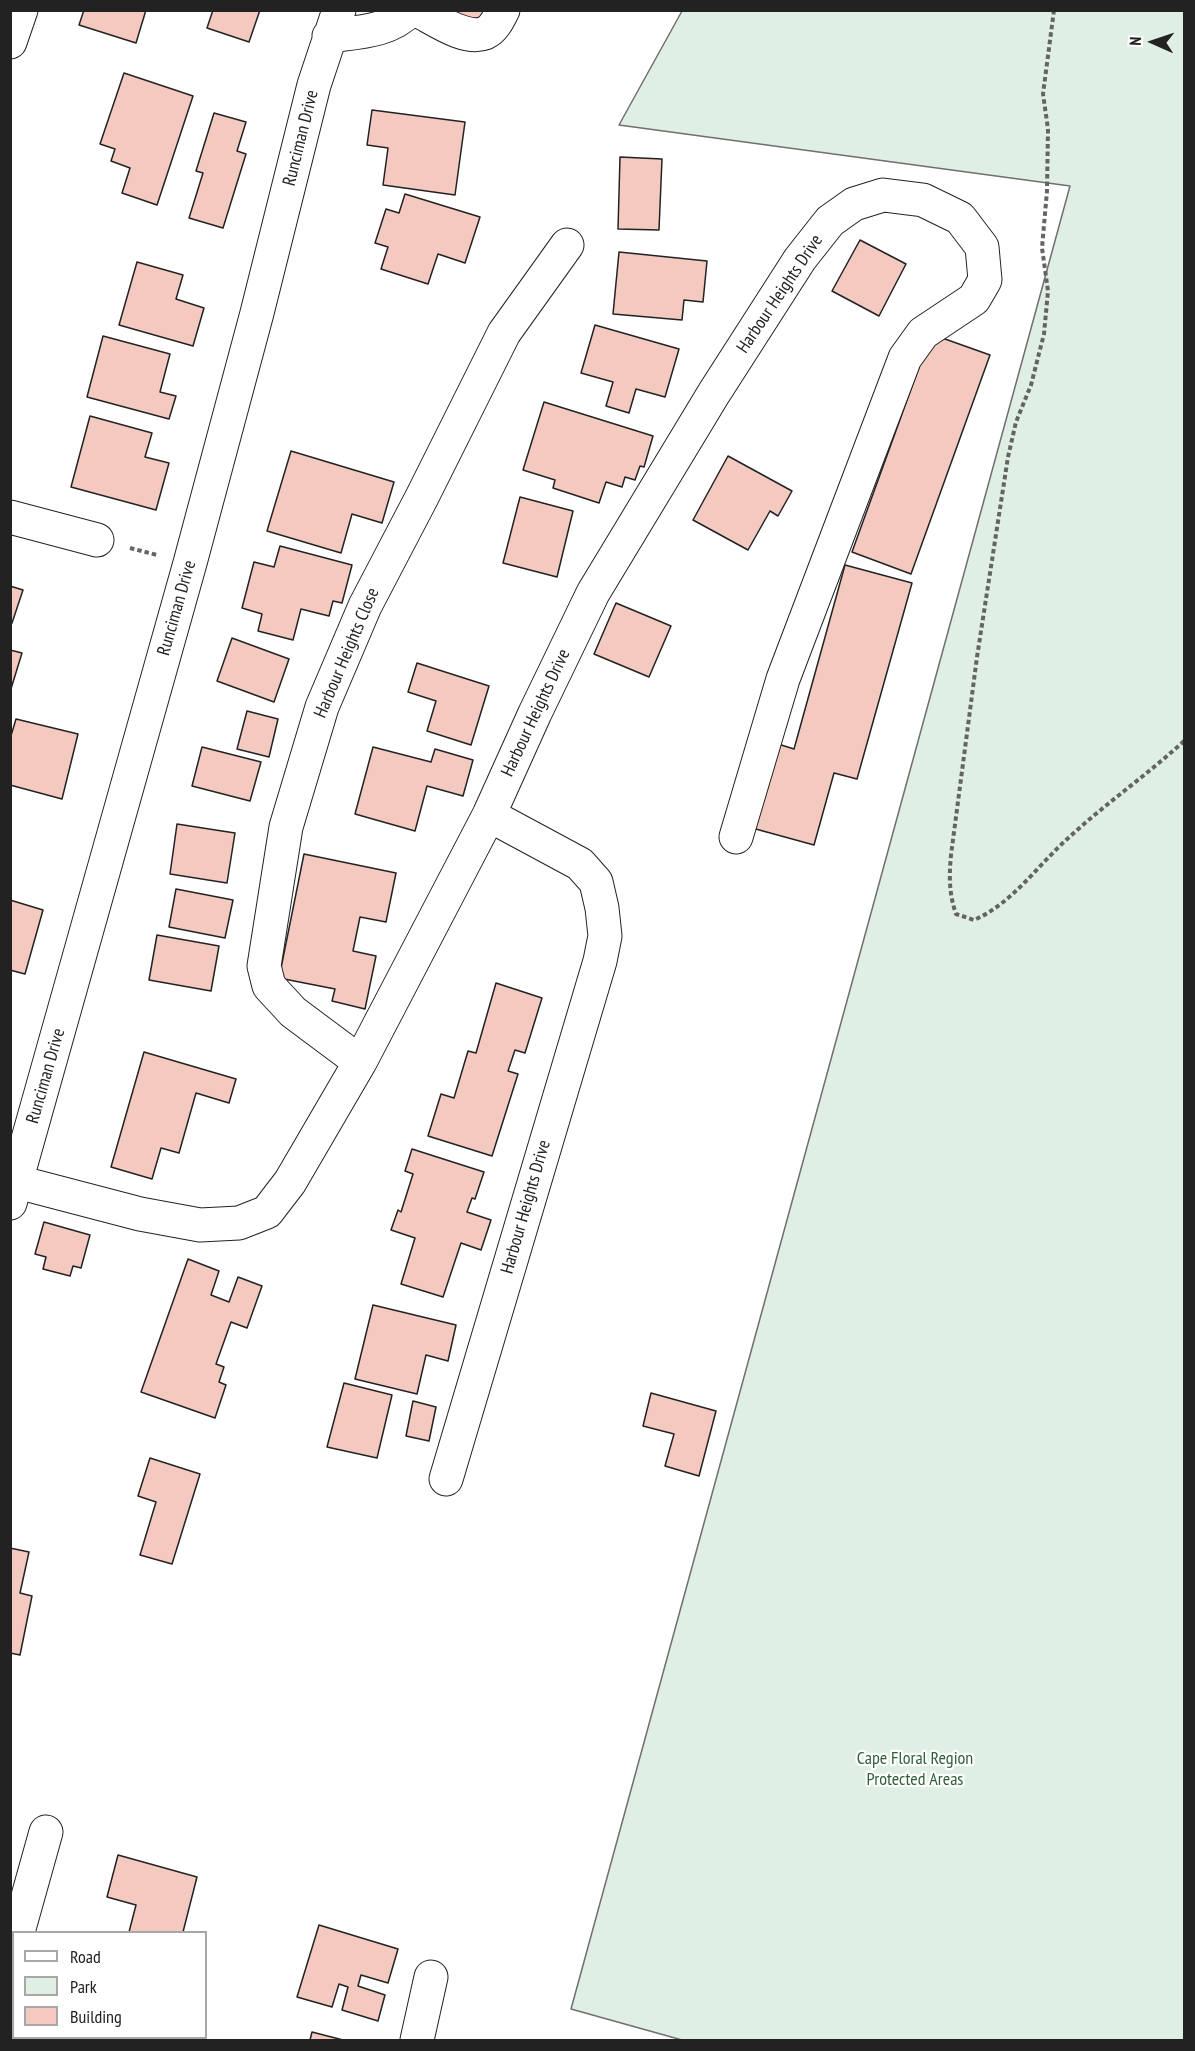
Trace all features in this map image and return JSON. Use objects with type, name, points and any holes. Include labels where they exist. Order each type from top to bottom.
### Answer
[{"type":"street","points":[[10,42],[21,10]]},
{"type":"street","points":[[334,23],[386,26],[402,19],[410,10]]},
{"type":"street","points":[[417,10],[463,33],[477,35],[488,32],[497,22],[503,10]]},
{"type":"street","name":"Runciman Drive","points":[[13,1188],[190,563],[257,313],[314,85],[334,23]]},
{"type":"street","name":"Harbour Heights Drive","points":[[13,1188],[200,1225],[239,1223],[267,1212],[290,1182],[360,1062],[489,815],[593,593],[714,393],[800,259],[830,221],[854,204],[883,195],[923,200],[960,218],[982,248],[985,280],[974,299],[923,333],[905,358],[783,679],[736,837]]},
{"type":"street","name":"Harbour Heights Close","points":[[360,1062],[293,1012],[269,986],[264,966],[286,827],[322,706],[364,606],[422,497],[504,333],[567,245]]},
{"type":"street","points":[[10,517],[97,540]]},
{"type":"street","name":"Harbour Heights Drive","points":[[446,1479],[600,962],[605,936],[596,882],[580,864],[489,815]]},
{"type":"street","points":[[18,1931],[46,1832]]},
{"type":"street","points":[[417,2040],[432,1977]]},
{"type":"path","points":[[1054,10],[1043,94],[1048,129],[1047,190],[1042,248],[1048,291],[1044,334],[1031,385],[1016,422],[1008,457],[951,855],[949,883],[956,914],[974,920],[990,913],[1064,842],[1185,741]]},
{"type":"green space","name":"Cape Floral Region Protected Areas","points":[[682,11],[1184,11],[1184,2040],[682,2040],[571,2009],[1070,186],[619,125]]},
{"type":"building","points":[[84,10],[146,10],[136,43],[79,25]]},
{"type":"building","points":[[213,10],[260,10],[249,42],[207,28]]},
{"type":"building","points":[[451,10],[488,10],[480,27]]},
{"type":"building","points":[[124,73],[193,96],[157,205],[122,193],[130,168],[111,161],[115,149],[100,144]]},
{"type":"building","points":[[372,110],[465,122],[455,195],[383,185],[388,148],[367,145]]},
{"type":"building","points":[[214,113],[246,122],[237,151],[246,154],[223,228],[189,218],[203,173],[196,171]]},
{"type":"building","points":[[620,157],[662,159],[659,230],[618,229]]},
{"type":"building","points":[[405,194],[480,217],[465,263],[438,254],[428,284],[381,269],[388,247],[375,243],[386,209],[399,213]]},
{"type":"building","points":[[860,240],[906,264],[879,316],[832,291]]},
{"type":"building","points":[[619,252],[707,261],[703,302],[684,300],[682,320],[613,314]]},
{"type":"building","points":[[137,262],[183,275],[176,299],[204,308],[193,346],[119,325]]},
{"type":"building","points":[[595,325],[679,349],[665,397],[636,389],[629,413],[606,406],[613,382],[581,373]]},
{"type":"building","points":[[931,334],[990,355],[911,574],[852,552]]},
{"type":"building","points":[[103,336],[170,354],[160,392],[176,396],[169,419],[87,397]]},
{"type":"building","points":[[544,402],[653,436],[644,467],[640,466],[635,480],[625,477],[622,487],[606,482],[599,503],[553,488],[555,480],[523,470]]},
{"type":"building","points":[[90,416],[152,433],[145,457],[169,463],[156,510],[71,487]]},
{"type":"building","points":[[291,451],[394,482],[382,523],[352,514],[341,553],[267,531]]},
{"type":"building","points":[[728,456],[792,491],[778,516],[770,511],[748,550],[693,520]]},
{"type":"building","points":[[520,497],[573,511],[557,577],[503,563]]},
{"type":"building","points":[[280,546],[352,565],[342,603],[333,601],[329,616],[301,609],[293,640],[258,631],[262,614],[242,608],[254,562],[274,567]]},
{"type":"building","points":[[845,565],[912,583],[857,779],[834,773],[814,845],[752,828],[775,743],[794,749]]},
{"type":"building","points":[[10,586],[23,590],[12,623],[10,622]]},
{"type":"building","points":[[616,603],[671,626],[649,677],[594,654]]},
{"type":"building","points":[[232,638],[289,659],[274,702],[217,681]]},
{"type":"building","points":[[10,650],[22,653],[10,692]]},
{"type":"building","points":[[417,663],[489,686],[471,745],[427,731],[436,701],[408,692]]},
{"type":"building","points":[[247,711],[278,719],[269,757],[237,749]]},
{"type":"building","points":[[16,719],[78,734],[62,799],[10,785],[10,739]]},
{"type":"building","points":[[202,747],[261,762],[250,801],[192,786]]},
{"type":"building","points":[[373,747],[431,762],[435,749],[473,760],[463,796],[427,786],[415,831],[355,814]]},
{"type":"building","points":[[177,824],[235,833],[227,883],[170,874]]},
{"type":"building","points":[[304,854],[396,873],[386,922],[360,917],[353,951],[376,956],[365,1009],[332,1001],[335,989],[279,978]]},
{"type":"building","points":[[176,889],[233,900],[225,938],[169,927]]},
{"type":"building","points":[[10,900],[43,910],[25,974],[10,970]]},
{"type":"building","points":[[157,935],[219,946],[211,991],[149,980]]},
{"type":"building","points":[[496,983],[542,998],[525,1053],[515,1050],[508,1071],[518,1074],[492,1156],[428,1136],[441,1094],[454,1098],[468,1051],[476,1053]]},
{"type":"building","points":[[144,1052],[236,1079],[229,1103],[196,1093],[179,1153],[161,1148],[152,1179],[111,1167]]},
{"type":"building","points":[[412,1149],[484,1172],[475,1199],[472,1198],[467,1212],[491,1220],[481,1250],[461,1243],[443,1297],[401,1284],[415,1238],[391,1230],[398,1210],[401,1212],[413,1174],[405,1171]]},
{"type":"building","points":[[44,1222],[90,1235],[81,1268],[73,1266],[70,1276],[43,1269],[46,1257],[35,1254]]},
{"type":"building","points":[[188,1259],[219,1271],[211,1295],[229,1302],[238,1277],[262,1286],[247,1328],[231,1322],[216,1364],[224,1367],[219,1382],[226,1385],[215,1418],[141,1392]]},
{"type":"building","points":[[373,1305],[456,1325],[448,1361],[426,1355],[417,1394],[355,1379]]},
{"type":"building","points":[[344,1383],[392,1395],[377,1458],[327,1447]]},
{"type":"building","points":[[651,1393],[716,1411],[699,1476],[665,1466],[674,1434],[643,1426]]},
{"type":"building","points":[[413,1401],[436,1407],[429,1441],[406,1436]]},
{"type":"building","points":[[150,1458],[200,1474],[172,1564],[140,1555],[156,1502],[138,1496]]},
{"type":"building","points":[[10,1548],[29,1552],[20,1593],[32,1596],[20,1655],[10,1653]]},
{"type":"building","points":[[118,1855],[197,1877],[183,1931],[129,1931],[136,1905],[107,1897]]},
{"type":"building","points":[[319,1925],[398,1949],[388,1983],[361,1975],[358,1986],[385,1995],[378,2021],[342,2010],[348,1987],[339,1984],[332,2007],[297,1997]]},
{"type":"building","points":[[312,2032],[343,2040],[310,2040]]},
{"type":"building","points":[[116,2039],[164,2039],[164,2040]]}]
